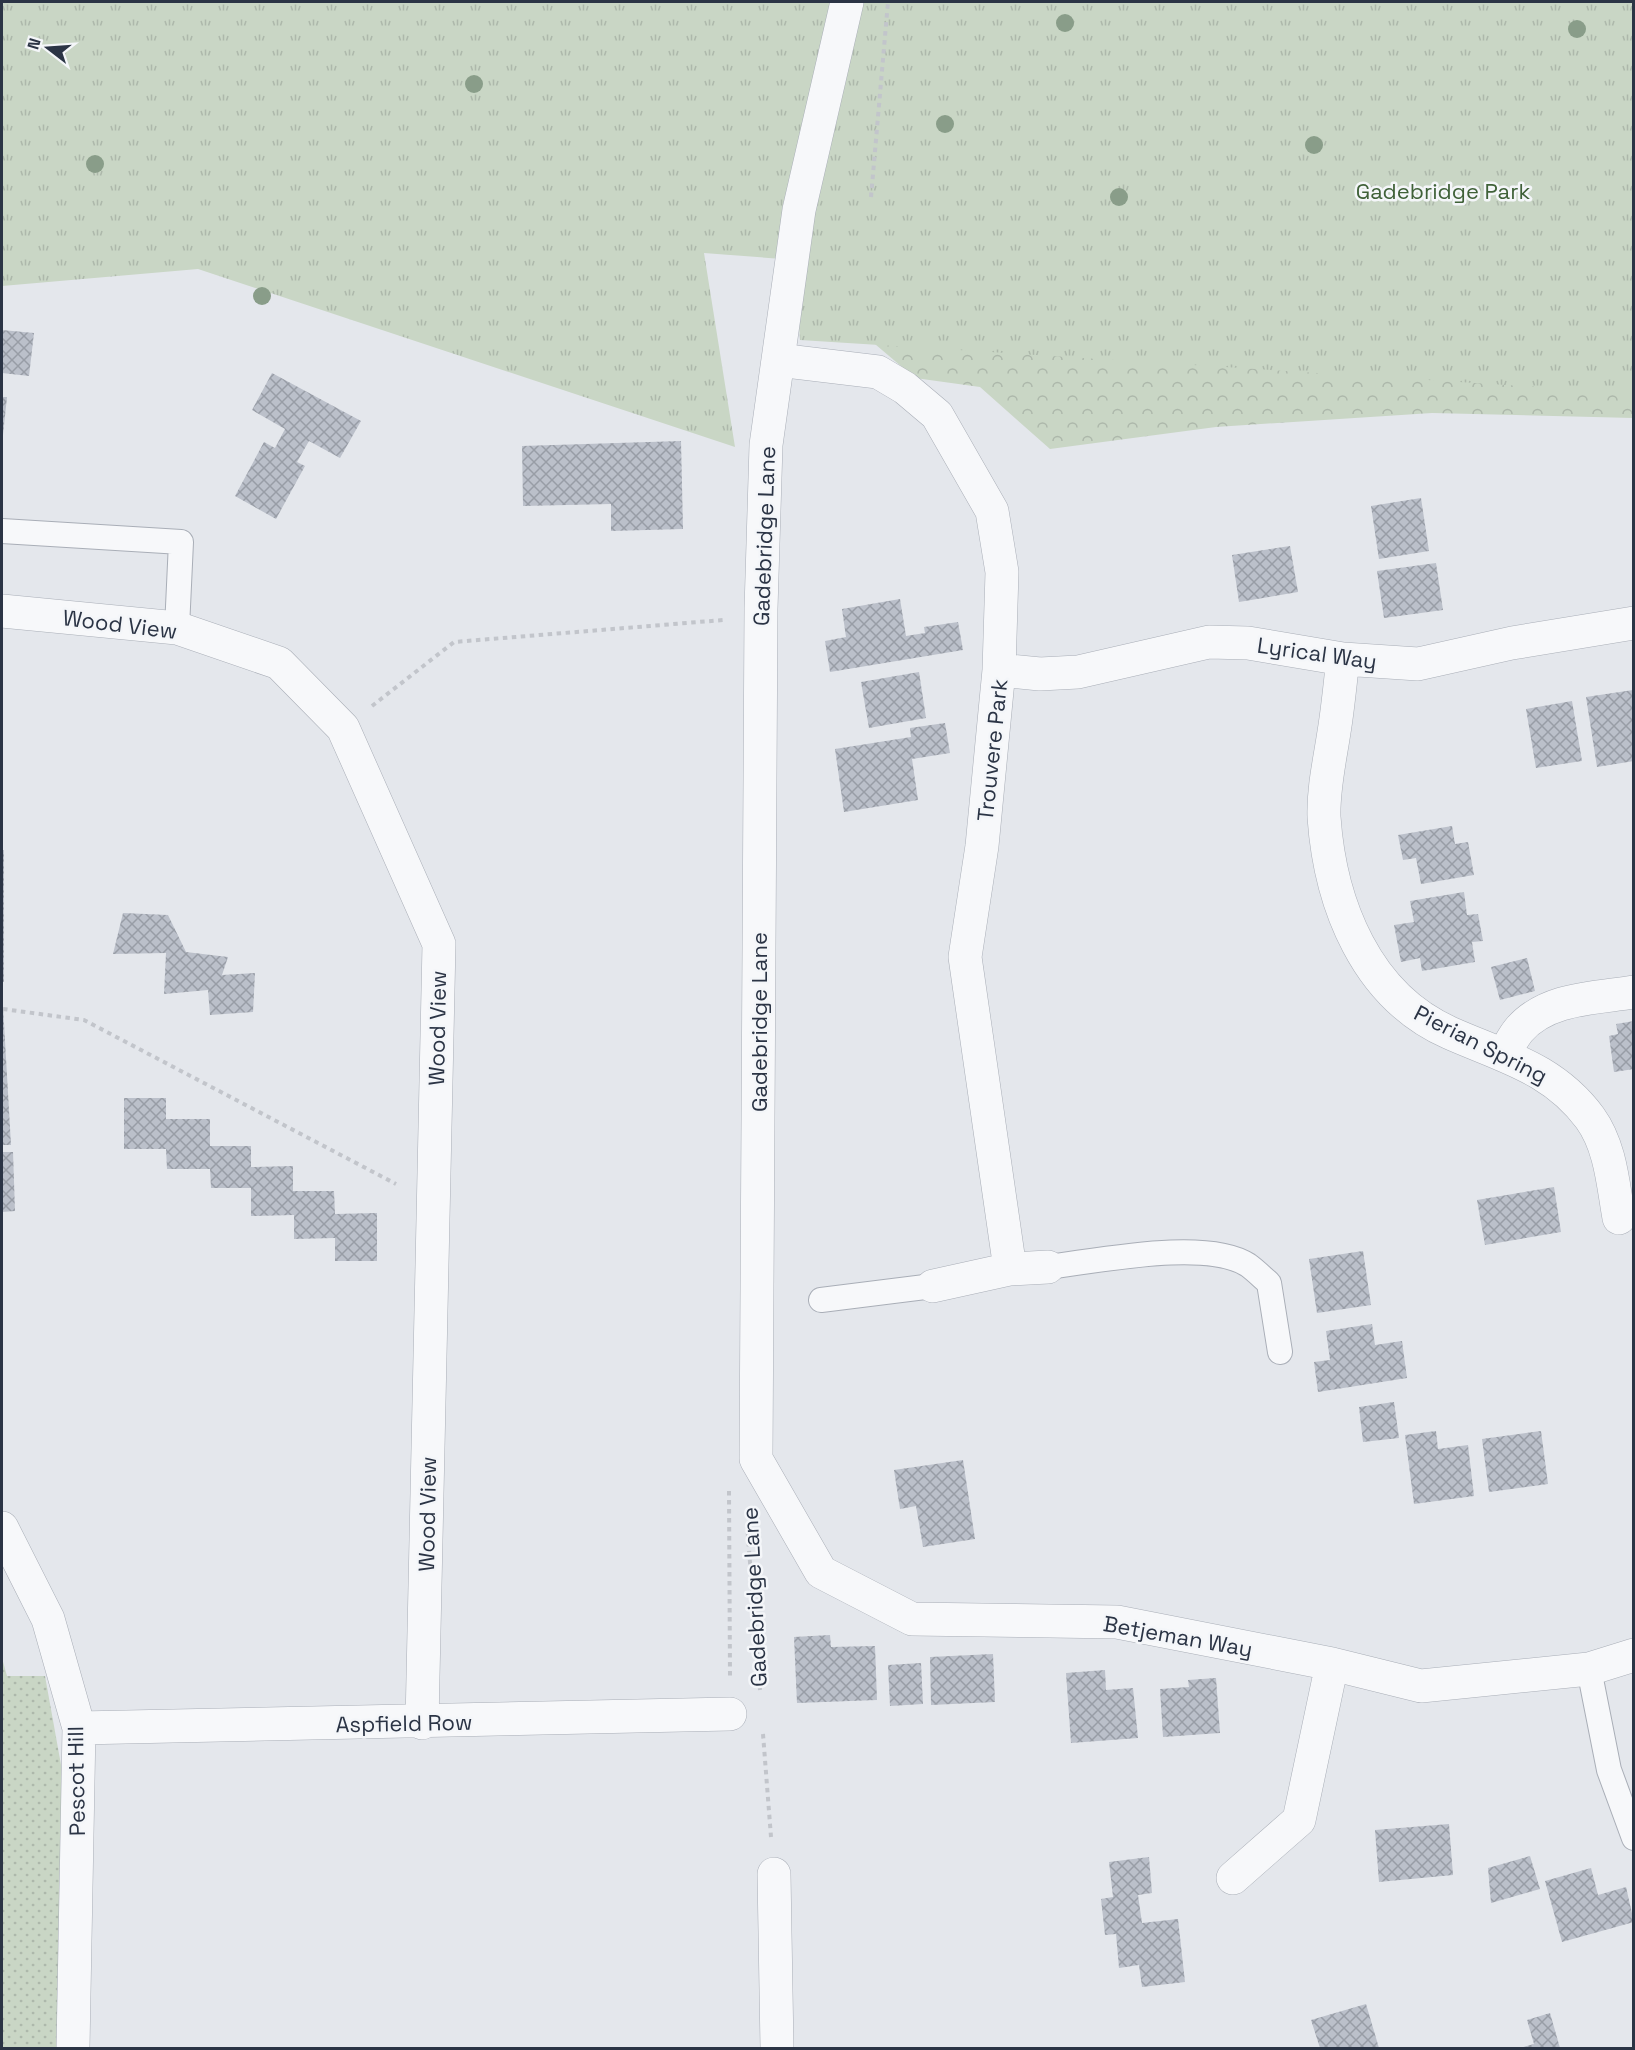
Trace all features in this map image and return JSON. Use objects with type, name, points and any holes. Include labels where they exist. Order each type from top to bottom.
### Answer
[{"type":"street","name":"Gadebridge Lane","points":[[756,1459],[761,609],[766,445],[799,210],[847,2]]},
{"type":"street","name":"Trouvere Park","points":[[778,360],[878,372],[905,388],[937,415],[992,512],[1002,572],[999,670],[982,846],[965,957],[1010,1269]]},
{"type":"street","name":"Wood View","points":[[2,611],[177,628],[279,663],[343,728],[438,944],[422,1723]]},
{"type":"street","name":"Lyrical Way","points":[[999,670],[1040,674],[1078,672],[1209,642],[1248,643],[1343,660],[1418,664],[1512,643],[1634,623]]},
{"type":"street","name":"Pierian Spring","points":[[1343,660],[1324,816],[1343,912],[1360,951],[1378,978],[1412,1011],[1448,1032],[1545,1073],[1570,1094],[1592,1121],[1607,1153],[1618,1218]]},
{"type":"street","points":[[1504,1054],[1518,1030],[1535,1015],[1562,1004],[1634,992]]},
{"type":"street","points":[[933,1286],[1010,1269],[1048,1267]]},
{"type":"street","name":"Betjeman Way","points":[[756,1459],[821,1572],[912,1619],[1117,1622],[1332,1664],[1421,1686],[1588,1669],[1634,1655]]},
{"type":"street","name":"Pescot Hill","points":[[2,1528],[48,1619],[79,1728],[73,2049]]},
{"type":"street","points":[[1233,1878],[1299,1820],[1332,1664]]},
{"type":"street","name":"Aspfield Row","points":[[79,1728],[422,1723],[730,1714]]},
{"type":"street","points":[[774,1874],[777,2049]]},
{"type":"lane","points":[[2,531],[181,542],[177,628]]},
{"type":"lane","points":[[1048,1267],[1179,1251],[1223,1257],[1247,1264],[1269,1283],[1280,1352]]},
{"type":"lane","points":[[821,1300],[933,1286]]},
{"type":"lane","points":[[1588,1669],[1609,1770],[1634,1838]]},
{"type":"path","points":[[870,197],[888,2]]},
{"type":"path","points":[[343,728],[454,642],[728,620]]},
{"type":"path","points":[[3,1009],[84,1020],[433,1204]]},
{"type":"path","name":"Gadebridge Lane","points":[[747,1520],[760,1697]]},
{"type":"path","points":[[763,1732],[774,1874]]},
{"type":"green space","name":"Gadebridge Park","points":[[2,2],[1633,2],[1633,393],[800,340],[795,260],[704,253],[735,447],[198,269],[2,286]]},
{"type":"green space","points":[[1633,304],[1633,418],[1432,413],[1216,427],[1050,449],[980,387],[915,378],[836,311]]},
{"type":"green space","points":[[2,1658],[7,1676],[45,1676],[65,1787],[62,2048],[2,2048]]},
{"type":"building","points":[[2,330],[34,333],[29,376],[2,373]]},
{"type":"building","points":[[272,373],[361,421],[340,458],[309,441],[297,462],[305,466],[276,519],[235,496],[264,442],[275,448],[285,429],[252,410]]},
{"type":"building","points":[[2,397],[7,397],[3,435],[2,435]]},
{"type":"building","points":[[681,441],[683,529],[611,531],[611,504],[523,506],[522,446]]},
{"type":"building","points":[[1421,498],[1429,551],[1379,559],[1371,506]]},
{"type":"building","points":[[1290,546],[1298,592],[1239,602],[1232,555]]},
{"type":"building","points":[[1436,563],[1443,610],[1384,618],[1377,571]]},
{"type":"building","points":[[900,599],[906,636],[925,633],[924,627],[958,622],[963,650],[830,672],[825,641],[846,637],[842,609]]},
{"type":"building","points":[[919,672],[926,718],[869,728],[861,682]]},
{"type":"building","points":[[1633,690],[1634,761],[1597,767],[1586,697]]},
{"type":"building","points":[[1572,701],[1582,761],[1536,768],[1526,709]]},
{"type":"building","points":[[945,723],[950,753],[912,759],[918,800],[844,812],[835,749],[911,737],[910,728]]},
{"type":"building","points":[[1452,826],[1455,844],[1468,842],[1474,875],[1421,884],[1416,858],[1403,860],[1398,835]]},
{"type":"building","points":[[2,850],[4,850],[4,982],[2,982]]},
{"type":"building","points":[[1464,892],[1467,915],[1478,914],[1483,941],[1472,942],[1475,962],[1422,971],[1420,958],[1401,962],[1394,925],[1414,922],[1410,901]]},
{"type":"building","points":[[123,913],[168,915],[186,952],[228,957],[222,975],[255,973],[253,1012],[210,1015],[208,990],[164,994],[166,953],[113,954]]},
{"type":"building","points":[[1527,958],[1535,991],[1500,1000],[1491,967]]},
{"type":"building","points":[[3,1006],[11,1145],[2,1145]]},
{"type":"building","points":[[1634,1021],[1634,1069],[1614,1072],[1609,1036],[1618,1034],[1616,1024]]},
{"type":"building","points":[[124,1098],[166,1098],[166,1119],[210,1119],[210,1146],[251,1146],[251,1167],[293,1166],[293,1191],[334,1191],[335,1214],[377,1213],[377,1261],[335,1261],[335,1238],[294,1239],[294,1215],[251,1216],[251,1188],[211,1188],[210,1169],[167,1169],[166,1149],[124,1149]]},
{"type":"building","points":[[2,1152],[13,1152],[15,1211],[2,1212]]},
{"type":"building","points":[[1554,1187],[1561,1232],[1485,1245],[1477,1200]]},
{"type":"building","points":[[1363,1251],[1371,1305],[1317,1313],[1309,1259]]},
{"type":"building","points":[[1372,1324],[1375,1345],[1402,1341],[1407,1378],[1318,1392],[1314,1362],[1330,1360],[1326,1331]]},
{"type":"building","points":[[1394,1402],[1399,1438],[1363,1442],[1359,1407]]},
{"type":"building","points":[[1436,1431],[1438,1449],[1468,1445],[1474,1496],[1414,1504],[1405,1435]]},
{"type":"building","points":[[1541,1431],[1548,1484],[1489,1492],[1482,1439]]},
{"type":"building","points":[[963,1460],[975,1539],[923,1547],[916,1506],[900,1509],[894,1470]]},
{"type":"building","points":[[830,1635],[831,1647],[875,1646],[877,1700],[797,1703],[794,1637]]},
{"type":"building","points":[[993,1654],[995,1702],[931,1705],[930,1657]]},
{"type":"building","points":[[921,1663],[923,1704],[890,1706],[888,1665]]},
{"type":"building","points":[[1105,1670],[1106,1690],[1133,1688],[1138,1738],[1071,1743],[1066,1673]]},
{"type":"building","points":[[1216,1678],[1220,1733],[1163,1737],[1160,1689],[1189,1687],[1188,1680]]},
{"type":"building","points":[[1449,1824],[1453,1875],[1379,1882],[1375,1830]]},
{"type":"building","points":[[1530,1856],[1540,1889],[1491,1903],[1488,1868]]},
{"type":"building","points":[[1149,1857],[1152,1893],[1138,1895],[1142,1923],[1178,1919],[1185,1982],[1142,1987],[1139,1965],[1119,1968],[1116,1934],[1105,1935],[1101,1899],[1113,1897],[1109,1862]]},
{"type":"building","points":[[1591,1868],[1598,1895],[1626,1887],[1634,1922],[1562,1942],[1545,1881]]},
{"type":"building","points":[[1366,2004],[1379,2048],[1320,2048],[1311,2020]]},
{"type":"building","points":[[1550,2013],[1560,2048],[1520,2048],[1534,2044],[1527,2020]]}]
